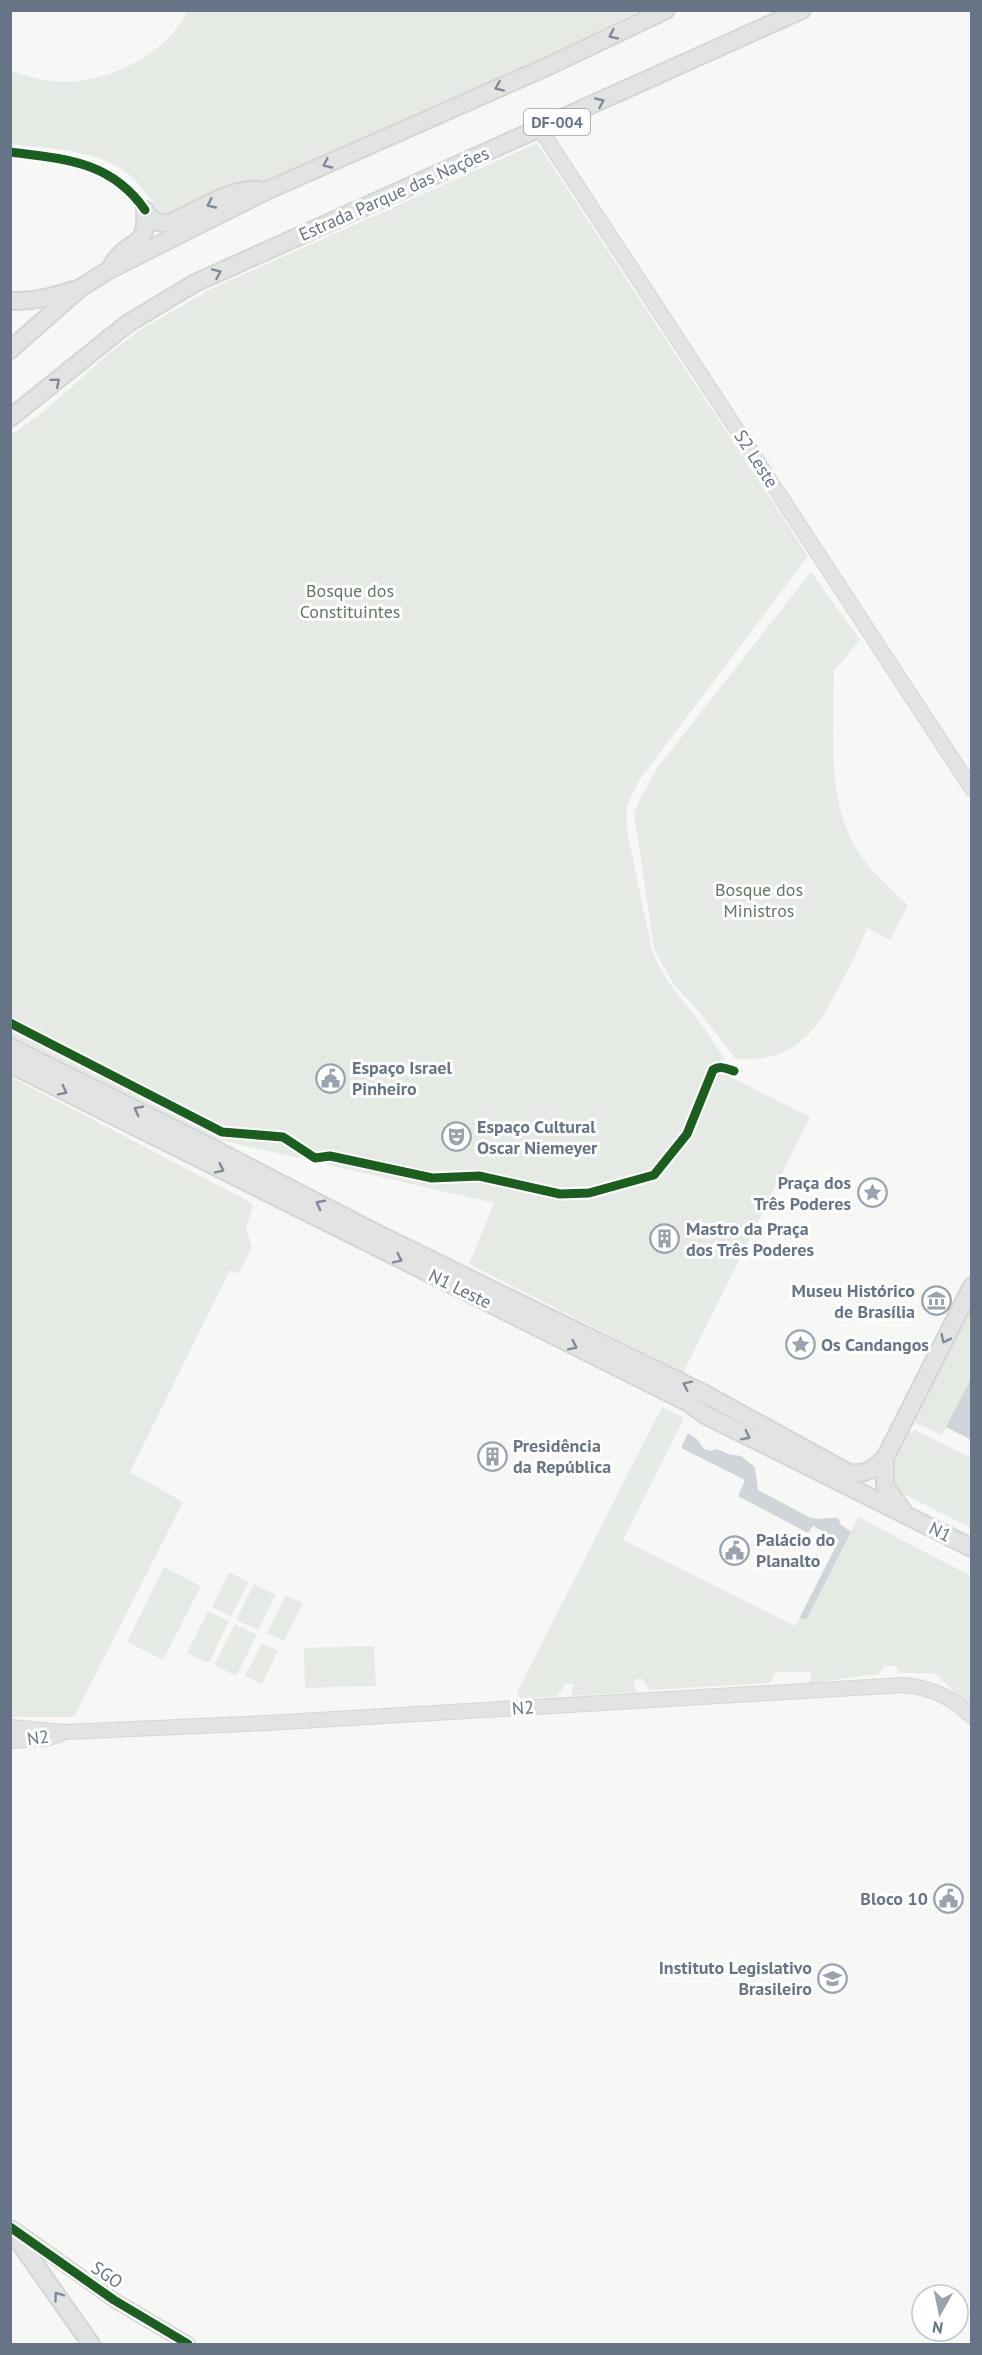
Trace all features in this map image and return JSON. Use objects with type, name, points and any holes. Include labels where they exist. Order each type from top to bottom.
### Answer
[{"type":"highway","points":[[10,350],[80,288],[109,270],[266,192],[553,64],[666,10]]},
{"type":"highway","name":"Estrada Parque das Nações","points":[[10,418],[127,324],[195,283],[802,10]]},
{"type":"highway","points":[[146,210],[157,223],[170,223],[234,194],[252,189],[266,192]]},
{"type":"highway","points":[[109,270],[121,252],[140,240],[146,232],[146,210]]},
{"type":"highway","points":[[10,301],[50,298],[80,288]]},
{"type":"highway","name":"N1 Leste","points":[[10,1047],[372,1231],[705,1394],[849,1473],[861,1474],[871,1470],[885,1458]]},
{"type":"highway","name":"N1 Leste","points":[[10,1064],[687,1402],[705,1415],[908,1516]]},
{"type":"highway","points":[[908,1516],[885,1485],[885,1458],[972,1286]]},
{"type":"highway","name":"N1","points":[[908,1516],[972,1548]]},
{"type":"highway","points":[[10,2228],[91,2344]]},
{"type":"main road","name":"S2 Leste","points":[[540,129],[972,789]]},
{"type":"main road","name":"N2","points":[[10,1727],[65,1732],[436,1714],[904,1685],[923,1687],[940,1693],[959,1704],[972,1718]]},
{"type":"main road","name":"N2","points":[[10,1741],[45,1739],[65,1732]]},
{"type":"main road","name":"SGO","points":[[10,2228],[114,2300],[188,2344]]},
{"type":"street","points":[[10,152],[74,161],[98,168],[121,183],[146,210]]},
{"type":"green space","points":[[188,11],[639,11],[567,47],[271,181],[246,181],[164,216],[131,176],[104,160],[58,149],[11,144],[11,71],[62,82],[79,81],[111,73],[142,59],[156,49],[179,25]]},
{"type":"green space","name":"Bosque dos Constituintes","points":[[537,143],[808,556],[640,779],[627,805],[627,831],[652,950],[671,985],[725,1059],[707,1065],[810,1117],[683,1373],[469,1264],[494,1203],[203,1136],[11,1037],[11,435],[47,409],[108,354],[140,330],[211,289]]},
{"type":"green space","name":"Bosque dos Ministros","points":[[811,572],[860,640],[834,671],[833,738],[839,806],[855,847],[880,878],[908,905],[890,940],[867,928],[823,1016],[802,1040],[774,1056],[736,1059],[673,983],[654,949],[634,813],[658,767]]},
{"type":"green space","points":[[11,1077],[252,1203],[253,1206],[246,1229],[252,1247],[238,1274],[230,1270],[130,1472],[183,1502],[74,1717],[11,1717]]},
{"type":"green space","points":[[971,1309],[971,1378],[942,1435],[916,1423],[915,1419]]},
{"type":"green space","points":[[662,1407],[684,1418],[623,1540],[795,1626],[800,1617],[806,1619],[858,1517],[971,1576],[971,1707],[934,1673],[899,1673],[896,1666],[885,1666],[879,1674],[809,1683],[812,1672],[776,1672],[770,1683],[650,1690],[641,1678],[633,1681],[637,1692],[571,1696],[574,1684],[566,1684],[556,1697],[520,1698],[517,1692]]},
{"type":"green space","points":[[915,1430],[971,1458],[971,1528],[892,1488],[890,1470],[908,1433]]},
{"type":"green space","points":[[164,1567],[201,1586],[163,1660],[127,1642]]},
{"type":"green space","points":[[229,1572],[249,1582],[231,1617],[212,1607]]},
{"type":"green space","points":[[254,1584],[276,1595],[258,1630],[236,1620]]},
{"type":"green space","points":[[286,1595],[303,1603],[284,1641],[267,1633]]},
{"type":"green space","points":[[208,1611],[229,1621],[209,1663],[187,1653]]},
{"type":"green space","points":[[235,1624],[257,1635],[236,1676],[214,1665]]},
{"type":"green space","points":[[262,1643],[278,1651],[262,1684],[245,1676]]},
{"type":"green space","points":[[374,1646],[376,1686],[305,1688],[304,1648]]},
{"type":"shaded area","points":[[971,1378],[971,1440],[946,1427]]},
{"type":"shaded area","points":[[688,1433],[697,1439],[704,1449],[711,1451],[717,1449],[741,1456],[755,1467],[758,1490],[811,1518],[838,1518],[841,1525],[851,1532],[806,1620],[800,1617],[839,1540],[813,1526],[808,1533],[738,1496],[745,1480],[681,1448]]},
{"type":"cycle path","points":[[10,152],[50,157],[85,165],[102,172],[132,194],[145,210]]},
{"type":"cycle path","points":[[10,1023],[222,1132],[283,1137],[315,1158],[330,1156],[432,1178],[479,1176],[560,1194],[589,1193],[654,1175],[687,1134],[713,1070],[726,1068],[734,1071]]},
{"type":"cycle path","points":[[10,2227],[114,2300],[188,2344]]},
{"type":"place","name":"Espaço Israel Pinheiro","points":[[331,1078]]},
{"type":"place","name":"Espaço Cultural Oscar Niemeyer","points":[[456,1137]]},
{"type":"place","name":"Praça dos Três Poderes","points":[[872,1193]]},
{"type":"place","name":"Mastro da Praça dos Três Poderes","points":[[665,1239]]},
{"type":"place","name":"Museu Histórico de Brasília","points":[[936,1301]]},
{"type":"place","name":"Os Candangos","points":[[800,1345]]},
{"type":"place","name":"Presidência da República","points":[[492,1456]]},
{"type":"place","name":"Palácio do Planalto","points":[[735,1550]]},
{"type":"place","name":"Bloco 10","points":[[949,1899]]},
{"type":"place","name":"Instituto Legislativo Brasileiro","points":[[833,1978]]}]
